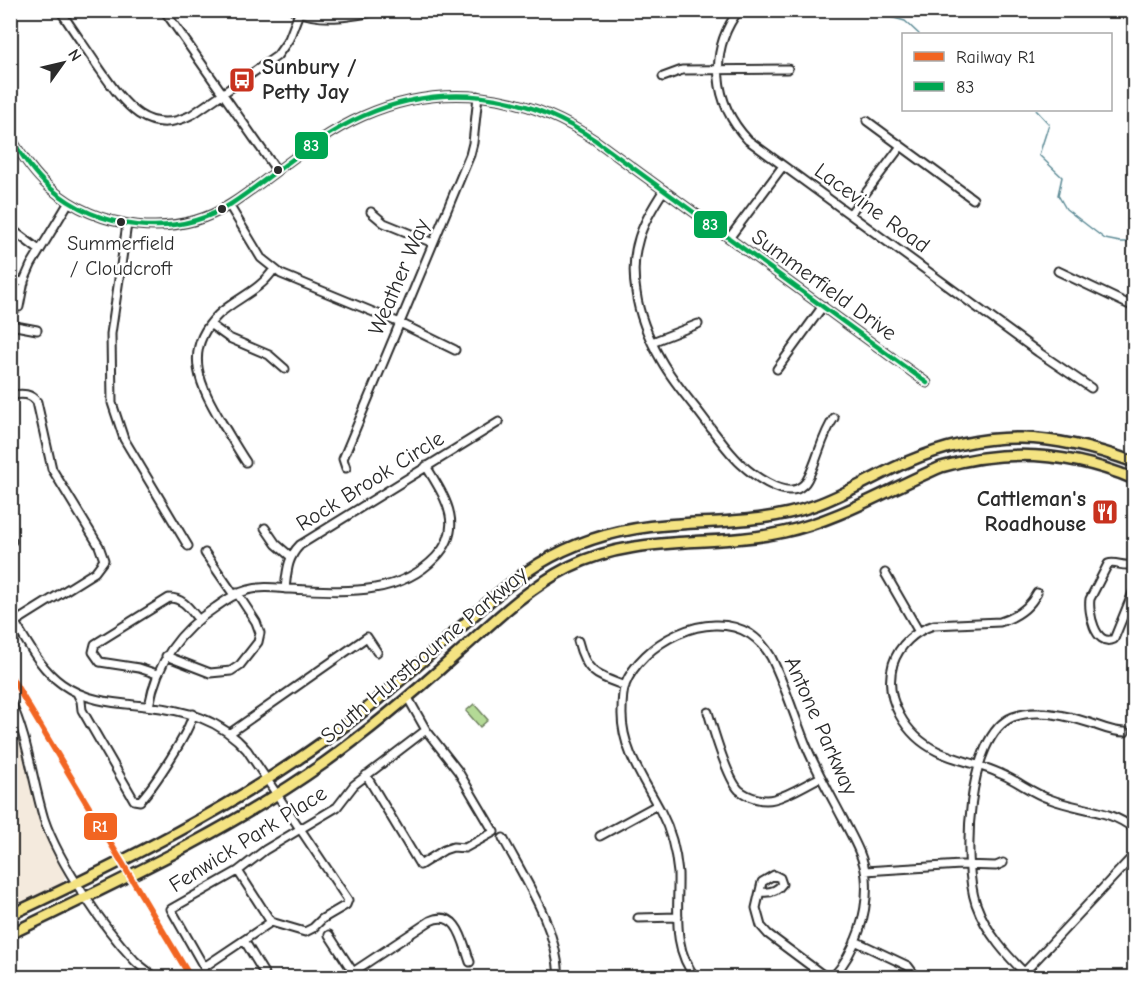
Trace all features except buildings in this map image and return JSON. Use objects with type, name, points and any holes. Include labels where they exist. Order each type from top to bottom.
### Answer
[{"type":"main road","name":"South Hurstbourne Parkway","points":[[10,915],[78,883],[185,827],[268,779],[370,706],[515,580],[552,556],[593,539],[642,528],[752,520],[788,514],[817,505],[937,450],[982,440],[1013,437],[1053,439],[1095,448],[1134,462]]},
{"type":"main road","name":"South Hurstbourne Parkway","points":[[10,934],[204,837],[277,794],[324,763],[408,698],[515,602],[538,585],[571,566],[593,557],[648,544],[755,537],[812,525],[941,467],[990,456],[1053,456],[1076,460],[1134,479]]},
{"type":"street","points":[[60,10],[121,99],[140,115],[161,121],[182,119],[223,94],[281,52],[289,39],[296,12],[323,19],[335,19],[383,10]]},
{"type":"street","points":[[164,10],[277,171]]},
{"type":"street","name":"Lacevine Road","points":[[739,10],[724,34],[718,69],[721,95],[735,124],[748,140],[1038,352],[1091,388]]},
{"type":"street","points":[[663,77],[676,71],[788,69]]},
{"type":"street","name":"Summerfield Drive","points":[[10,137],[33,170],[69,202],[89,213],[127,224],[150,226],[186,222],[229,205],[347,123],[390,105],[430,97],[477,96],[529,106],[554,116],[595,140],[927,382]]},
{"type":"street","name":"Weather Way","points":[[346,468],[343,459],[470,155],[477,96]]},
{"type":"street","points":[[867,121],[973,199]]},
{"type":"street","points":[[849,214],[901,146]]},
{"type":"street","points":[[730,237],[783,166]]},
{"type":"street","points":[[664,190],[650,211],[640,233],[634,269],[638,303],[652,342],[671,375],[728,451],[742,465],[762,479],[786,490],[800,488],[806,482],[822,439],[834,418]]},
{"type":"street","points":[[19,307],[24,283],[39,250],[69,202]]},
{"type":"street","points":[[229,205],[261,258],[280,274],[399,323],[455,350]]},
{"type":"street","points":[[371,212],[384,223],[433,243]]},
{"type":"street","points":[[127,224],[111,334],[112,403],[124,440],[188,546]]},
{"type":"street","points":[[10,228],[39,250]]},
{"type":"street","points":[[246,462],[206,396],[197,367],[199,347],[217,316],[259,287],[274,269]]},
{"type":"street","points":[[1058,271],[1134,307]]},
{"type":"street","points":[[10,278],[24,283]]},
{"type":"street","points":[[777,369],[823,306]]},
{"type":"street","points":[[652,342],[698,324]]},
{"type":"street","points":[[211,325],[230,338],[269,355],[285,369]]},
{"type":"street","points":[[10,326],[37,330]]},
{"type":"street","points":[[10,395],[28,394],[37,402],[52,469],[99,546],[104,560],[95,573],[15,622]]},
{"type":"street","name":"Rock Brook Circle","points":[[285,588],[290,556],[300,545],[499,422]]},
{"type":"street","points":[[149,706],[157,674],[166,656],[184,632],[198,619],[236,595],[257,588],[372,590],[405,579],[429,564],[446,543],[451,518],[447,501],[426,466]]},
{"type":"street","points":[[265,528],[276,544],[290,556]]},
{"type":"street","points":[[166,656],[210,673],[231,671],[240,665],[258,642],[260,633],[256,622],[206,553]]},
{"type":"street","points":[[1132,564],[1128,567],[1108,564],[1090,599],[1095,631],[1104,640],[1113,639],[1134,590]]},
{"type":"street","points":[[885,573],[919,632]]},
{"type":"street","points":[[1036,594],[1029,607],[1008,620],[939,624],[919,632],[904,644],[893,666],[891,682],[896,706],[907,726],[931,747],[1010,778],[1047,799],[1107,814],[1134,830]]},
{"type":"street","points":[[157,674],[100,662],[93,652],[95,644],[169,598],[178,598],[198,619]]},
{"type":"street","points":[[10,615],[44,668],[76,693],[102,701],[194,714],[214,722],[230,733],[247,750],[268,779],[348,903],[305,932],[271,922],[238,871]]},
{"type":"street","name":"Antone Parkway","points":[[625,686],[632,671],[645,656],[660,644],[681,634],[711,626],[730,626],[745,632],[763,645],[771,658],[807,749],[856,845],[865,871],[865,908],[855,941],[832,978]]},
{"type":"street","points":[[230,733],[367,637],[377,652]]},
{"type":"street","points":[[578,641],[589,669],[596,675],[625,686],[622,713],[625,738],[635,764],[668,828],[675,850],[681,950],[688,968],[696,978]]},
{"type":"street","points":[[76,693],[81,701],[82,710],[134,800],[140,801],[149,791],[188,731],[194,714]]},
{"type":"street","points":[[366,775],[420,865],[444,850],[453,847],[465,848],[494,832],[458,771],[426,730],[408,698]]},
{"type":"street","points":[[10,700],[23,732],[44,819],[51,837],[101,919],[136,962],[156,978]]},
{"type":"street","points":[[708,712],[732,778],[739,790],[755,798],[772,800],[821,777]]},
{"type":"street","points":[[1125,732],[1114,732],[1064,716],[1039,712],[1009,718],[995,729],[988,740],[971,806],[969,865],[975,898],[985,924],[1001,949],[1024,976],[1134,855]]},
{"type":"street","name":"Fenwick Park Place","points":[[244,940],[204,966],[171,909],[238,871],[265,850],[337,807],[354,785],[426,730]]},
{"type":"street","points":[[600,836],[657,805]]},
{"type":"street","points":[[503,838],[544,916],[559,966],[559,978]]},
{"type":"street","points":[[865,871],[969,865],[996,866],[1003,863]]},
{"type":"street","points":[[761,892],[756,909],[761,926],[768,934],[827,978]]},
{"type":"street","points":[[329,935],[355,975],[430,921],[442,918],[451,921],[459,929],[470,962]]},
{"type":"street","points":[[638,918],[678,918]]},
{"type":"street","points":[[267,978],[244,940],[271,922]]},
{"type":"street","points":[[855,941],[900,962],[912,970],[917,978]]},
{"type":"shaded area","points":[[17,715],[39,798],[63,859],[65,877],[62,885],[53,895],[11,915],[10,718]]},
{"type":"green space","points":[[474,704],[488,720],[480,727],[466,711]]},
{"type":"waterway","points":[[865,10],[905,21],[918,33]]},
{"type":"waterway","points":[[1037,111],[1049,124],[1039,155],[1062,177],[1058,195],[1066,209],[1105,239],[1134,242]]},
{"type":"rail line","name":"R1","points":[[10,675],[191,978]]},
{"type":"transit line","name":"83","points":[[10,137],[38,176],[69,202],[113,221],[162,226],[186,223],[231,204],[328,135],[363,116],[393,105],[423,98],[452,96],[482,97],[511,102],[540,111],[595,140],[927,383]]},
{"type":"place","name":"Sunbury / Petty Jay","points":[[242,80]]},
{"type":"place","name":"Summerfield / Cloudcroft","points":[[121,222]]},
{"type":"place","name":"Cattleman's Roadhouse","points":[[1105,512]]}]
